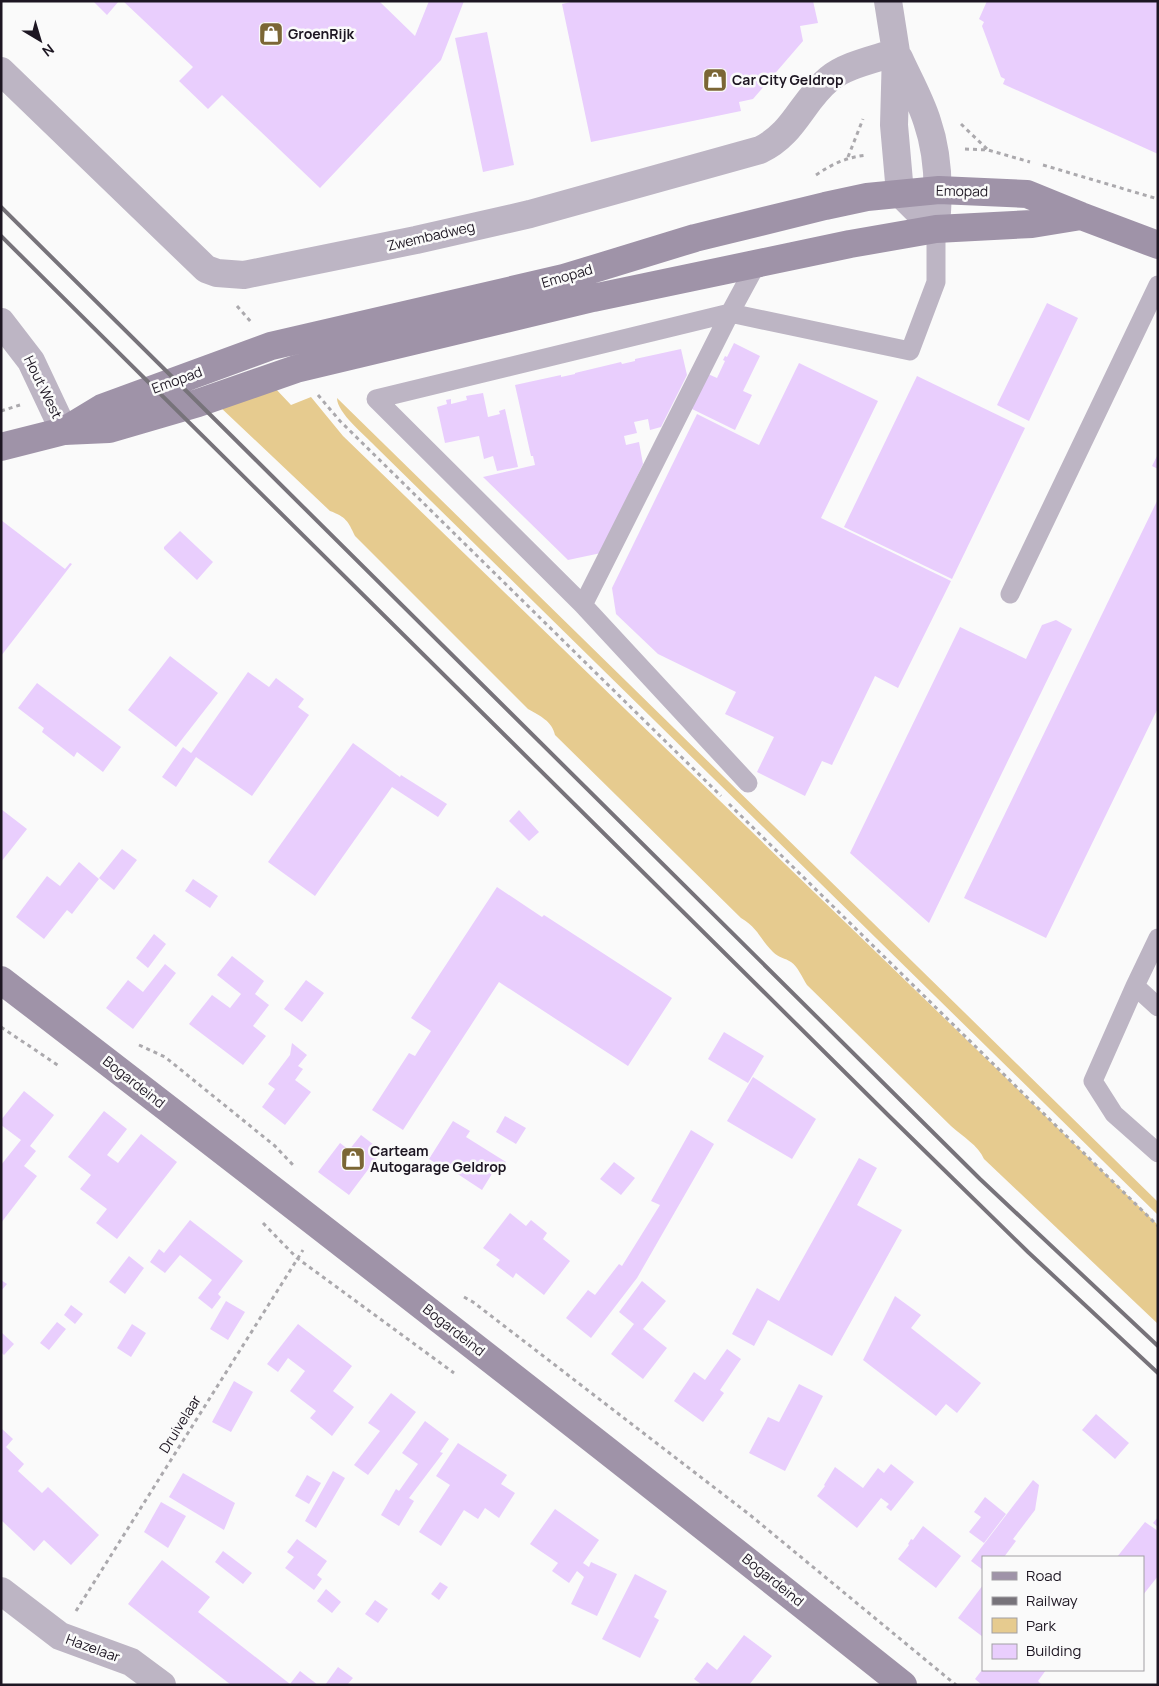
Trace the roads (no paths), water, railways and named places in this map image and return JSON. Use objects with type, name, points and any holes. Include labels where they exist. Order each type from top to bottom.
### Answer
[{"type":"main road","name":"Emopad","points":[[64,431],[102,408],[271,346],[564,278],[696,238],[825,206],[900,193],[939,190],[1028,194],[1158,245]]},
{"type":"main road","name":"Emopad","points":[[1,447],[64,431],[109,429],[191,405],[296,369],[593,298],[850,244],[936,229],[1032,224],[1082,216]]},
{"type":"main road","name":"Bogardeind","points":[[1,980],[321,1225],[638,1473],[903,1685]]},
{"type":"street","points":[[888,1],[896,52],[894,125],[900,193],[936,229]]},
{"type":"street","points":[[896,52],[927,120],[934,149],[939,190],[936,229]]},
{"type":"street","name":"Zwembadweg","points":[[1,71],[206,269],[217,273],[244,276],[530,214],[760,150],[780,138],[816,92],[835,74],[896,52]]},
{"type":"street","name":"Hout West","points":[[1,322],[15,337],[35,366],[64,431]]},
{"type":"street","name":"Hazelaar","points":[[1,1591],[60,1636],[131,1662],[162,1685]]},
{"type":"lane","points":[[748,783],[583,606],[376,399],[730,313],[910,350],[936,282],[936,229]]},
{"type":"lane","points":[[583,606],[756,265]]},
{"type":"lane","points":[[1010,594],[1158,285]]},
{"type":"lane","points":[[1158,938],[1093,1081],[1114,1114],[1158,1153]]},
{"type":"lane","points":[[1135,986],[1158,1006]]},
{"type":"railway","points":[[1,207],[980,1179],[1158,1346]]},
{"type":"railway","points":[[1,236],[888,1115],[1028,1252],[1158,1373]]},
{"type":"place","name":"GroenRijk","points":[[271,34]]},
{"type":"place","name":"Car City Geldrop","points":[[715,80]]},
{"type":"place","name":"Carteam Autogarage Geldrop","points":[[353,1159]]}]
